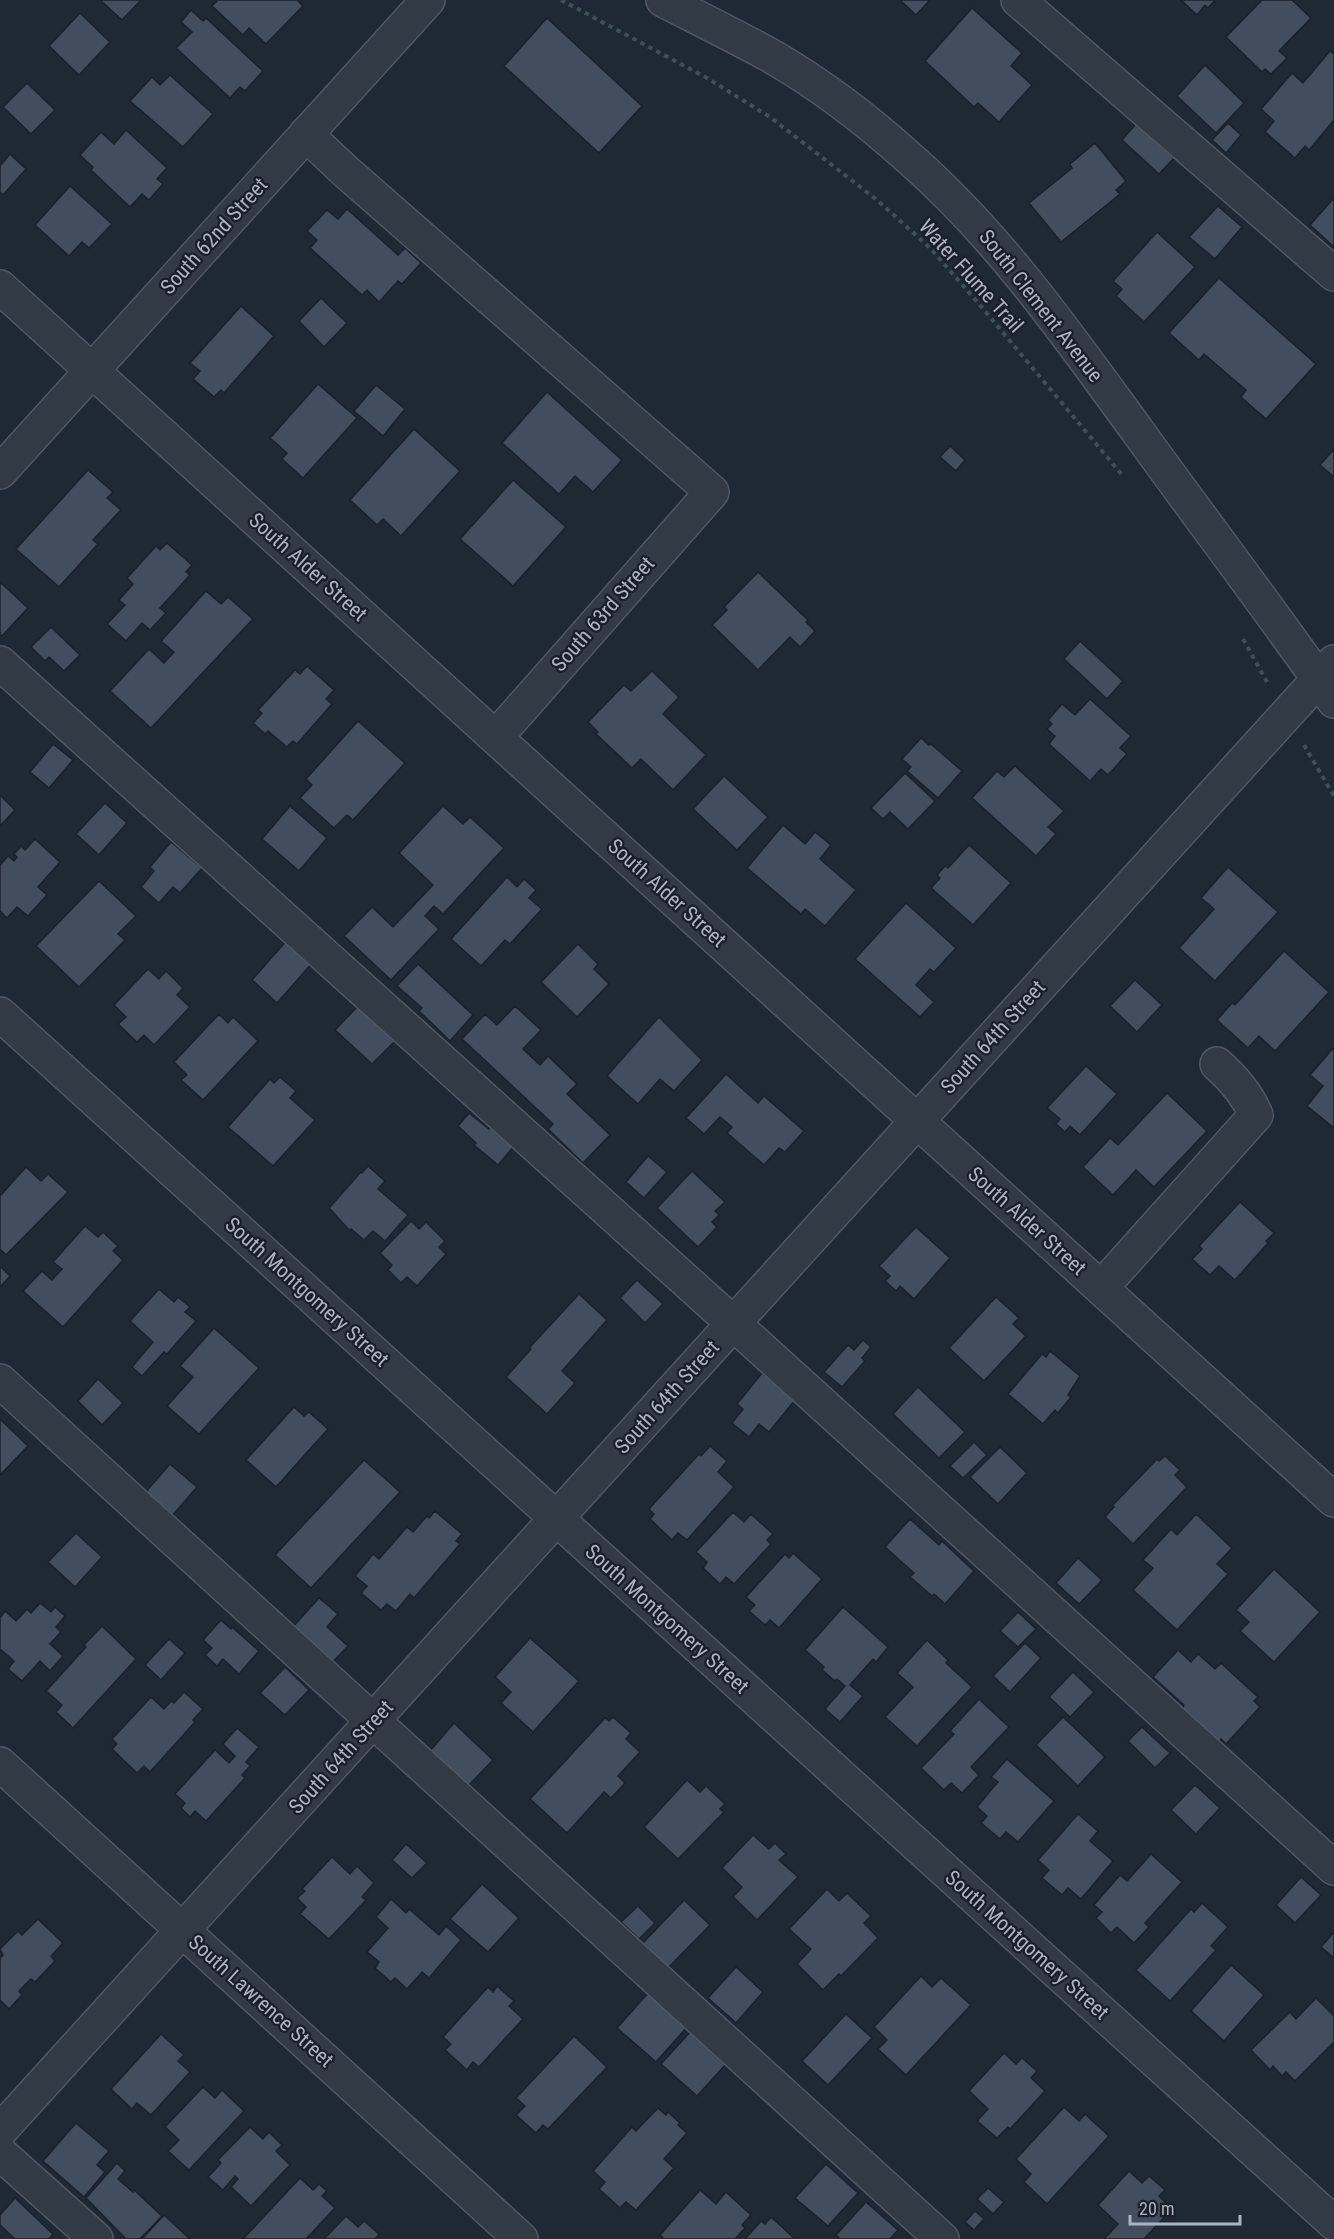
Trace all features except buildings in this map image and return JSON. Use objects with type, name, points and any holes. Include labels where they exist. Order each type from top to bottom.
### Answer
[{"type":"street","name":"South 62nd Street","points":[[0,472],[428,0]]},
{"type":"street","name":"South Clement Avenue","points":[[663,0],[772,57],[818,86],[909,157],[951,197],[1034,293],[1329,681]]},
{"type":"street","points":[[1018,0],[1334,274]]},
{"type":"street","name":"South 63rd Street","points":[[306,134],[344,170],[712,492],[495,737]]},
{"type":"street","name":"South Alder Street","points":[[0,287],[1101,1288],[1331,1492]]},
{"type":"street","points":[[0,663],[734,1323],[1334,1869]]},
{"type":"street","name":"South 64th Street","points":[[0,2131],[917,1121],[1329,681]]},
{"type":"street","name":"South Montgomery Street","points":[[0,1014],[1334,2223]]},
{"type":"street","points":[[1101,1288],[1256,1115],[1251,1102],[1236,1081],[1217,1064]]},
{"type":"street","points":[[0,1381],[942,2239]]},
{"type":"street","name":"South Lawrence Street","points":[[0,1764],[521,2239]]},
{"type":"street","points":[[0,2153],[96,2239]]},
{"type":"path","name":"Water Flume Trail","points":[[561,0],[707,78],[761,111],[877,200],[937,256],[1124,477]]},
{"type":"path","points":[[1238,631],[1263,675]]},
{"type":"path","points":[[1310,755],[1334,796]]}]
